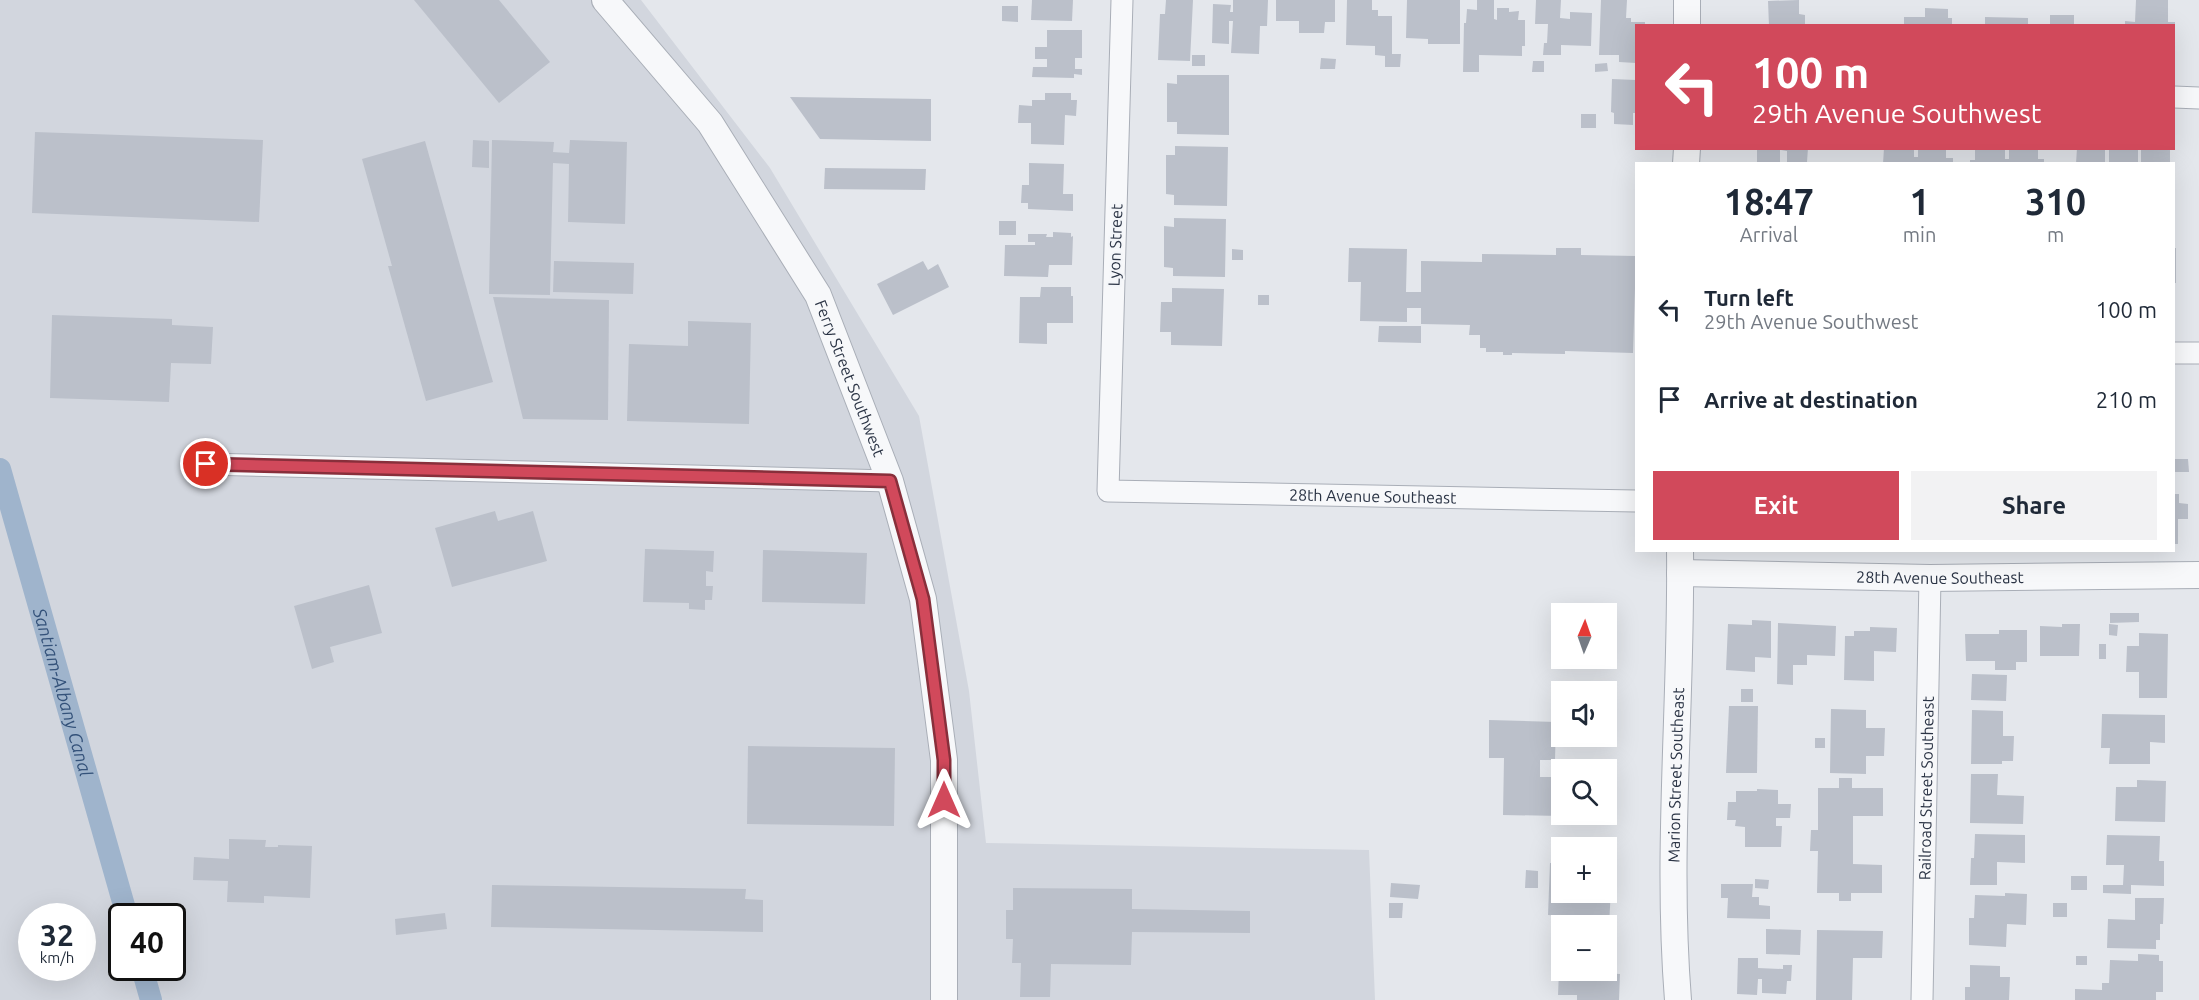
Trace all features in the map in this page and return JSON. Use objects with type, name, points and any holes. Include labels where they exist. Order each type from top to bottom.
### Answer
[{"type":"street","name":"Ferry Street Southwest","points":[[605,0],[710,123],[818,295],[890,481],[923,599],[944,760],[944,1000]]},
{"type":"street","name":"Lyon Street","points":[[1108,491],[1122,0]]},
{"type":"street","points":[[1687,0],[1688,24]]},
{"type":"street","points":[[2175,97],[2199,98]]},
{"type":"street","points":[[2175,353],[2199,353]]},
{"type":"street","points":[[206,464],[890,481]]},
{"type":"street","name":"28th Avenue Southeast","points":[[1108,491],[1635,501]]},
{"type":"street","name":"28th Avenue Southeast","points":[[1680,562],[1930,578],[2199,575]]},
{"type":"street","name":"Marion Street Southeast","points":[[1678,1000],[1674,953],[1674,843],[1680,562]]},
{"type":"street","name":"Railroad Street Southeast","points":[[1922,1000],[1930,578]]},
{"type":"shaded area","points":[[0,0],[641,0],[770,168],[919,416],[969,691],[986,843],[1369,850],[1375,1000],[0,1000]]},
{"type":"building","points":[[414,0],[499,0],[550,62],[499,103]]},
{"type":"building","points":[[1032,0],[1073,0],[1072,21],[1031,20]]},
{"type":"building","points":[[1166,0],[1193,0],[1190,61],[1158,60],[1160,14],[1165,14]]},
{"type":"building","points":[[1233,0],[1268,0],[1267,26],[1260,26],[1259,54],[1231,53],[1233,21],[1229,21],[1229,44],[1212,43],[1213,4],[1231,5],[1230,12],[1233,12]]},
{"type":"building","points":[[1276,0],[1335,0],[1335,22],[1325,22],[1324,33],[1299,33],[1299,21],[1276,21]]},
{"type":"building","points":[[1347,0],[1372,0],[1372,10],[1378,10],[1378,16],[1392,16],[1392,54],[1401,54],[1400,67],[1385,67],[1385,56],[1375,55],[1375,46],[1346,45]]},
{"type":"building","points":[[1407,0],[1460,0],[1460,44],[1428,44],[1428,39],[1406,38]]},
{"type":"building","points":[[1477,0],[1494,0],[1494,19],[1497,20],[1497,8],[1509,8],[1509,12],[1519,11],[1518,20],[1525,20],[1525,46],[1522,46],[1522,56],[1479,55],[1479,72],[1463,72],[1464,23],[1466,23],[1467,9],[1477,10]]},
{"type":"building","points":[[1536,0],[1561,0],[1560,18],[1570,19],[1570,12],[1592,13],[1591,46],[1561,45],[1561,55],[1543,55],[1544,43],[1547,43],[1548,24],[1535,24]]},
{"type":"building","points":[[1601,0],[1627,0],[1626,18],[1631,18],[1631,22],[1645,22],[1645,24],[1635,24],[1635,63],[1619,62],[1619,55],[1599,55]]},
{"type":"building","points":[[1799,0],[1799,14],[1805,15],[1805,24],[1769,24],[1768,1]]},
{"type":"building","points":[[2136,0],[2168,0],[2168,22],[2175,22],[2175,24],[2125,24],[2125,21],[2135,22]]},
{"type":"building","points":[[1002,6],[1018,6],[1018,22],[1002,21]]},
{"type":"building","points":[[1925,8],[1948,9],[1948,18],[1952,18],[1952,24],[1904,24],[1904,17],[1925,17]]},
{"type":"building","points":[[2050,15],[2074,15],[2074,24],[2050,24]]},
{"type":"building","points":[[1985,17],[2028,18],[2028,24],[1985,24]]},
{"type":"building","points":[[1047,30],[1082,30],[1082,58],[1075,58],[1075,69],[1082,69],[1082,75],[1074,74],[1074,78],[1032,77],[1033,67],[1047,67],[1047,59],[1035,59],[1035,47],[1047,47]]},
{"type":"building","points":[[1192,55],[1205,55],[1205,66],[1192,66]]},
{"type":"building","points":[[1321,58],[1336,59],[1335,69],[1320,69]]},
{"type":"building","points":[[1533,61],[1544,61],[1544,72],[1532,72]]},
{"type":"building","points":[[1607,63],[1608,71],[1595,72],[1595,64]]},
{"type":"building","points":[[1177,75],[1229,75],[1229,135],[1177,134],[1177,122],[1167,122],[1167,83],[1177,84]]},
{"type":"building","points":[[1612,79],[1635,80],[1633,125],[1614,124],[1614,113],[1611,112]]},
{"type":"building","points":[[1045,93],[1071,93],[1071,100],[1077,100],[1076,116],[1065,115],[1064,145],[1031,144],[1031,123],[1018,123],[1019,105],[1032,106],[1032,100],[1045,100]]},
{"type":"building","points":[[790,97],[931,99],[931,141],[820,139]]},
{"type":"building","points":[[1581,114],[1596,114],[1596,128],[1581,128]]},
{"type":"building","points":[[35,132],[263,140],[259,222],[32,213]]},
{"type":"building","points":[[473,140],[489,141],[489,168],[472,167]]},
{"type":"building","points":[[492,140],[554,142],[553,152],[569,153],[570,140],[627,142],[625,224],[568,222],[569,164],[553,163],[550,295],[489,294]]},
{"type":"building","points":[[425,141],[493,382],[426,401],[388,266],[392,266],[362,159]]},
{"type":"building","points":[[1175,146],[1228,147],[1227,206],[1174,205],[1174,195],[1166,194],[1166,155],[1175,155]]},
{"type":"building","points":[[1757,150],[1780,150],[1780,162],[1757,162]]},
{"type":"building","points":[[1781,150],[1808,150],[1807,162],[1787,162],[1787,151]]},
{"type":"building","points":[[1884,150],[1914,150],[1914,157],[1918,157],[1918,150],[1946,150],[1946,158],[1953,158],[1953,162],[1883,162]]},
{"type":"building","points":[[1975,150],[2005,150],[2005,159],[2009,159],[2009,150],[2038,150],[2038,159],[2044,159],[2044,162],[1970,162],[1970,160],[1975,160]]},
{"type":"building","points":[[2077,150],[2105,150],[2105,162],[2076,162]]},
{"type":"building","points":[[2109,150],[2138,150],[2138,162],[2109,162]]},
{"type":"building","points":[[2141,150],[2170,150],[2170,162],[2141,162]]},
{"type":"building","points":[[1029,163],[1064,164],[1063,194],[1073,194],[1073,211],[1028,209],[1028,203],[1021,203],[1022,185],[1029,185]]},
{"type":"building","points":[[825,168],[926,169],[925,190],[824,189]]},
{"type":"building","points":[[1174,218],[1226,219],[1225,277],[1173,276],[1173,268],[1164,267],[1164,226],[1174,227]]},
{"type":"building","points":[[999,221],[1016,221],[1016,235],[999,235]]},
{"type":"building","points":[[1053,232],[1071,233],[1071,237],[1073,236],[1072,265],[1049,265],[1048,277],[1004,276],[1005,245],[1035,245],[1035,242],[1028,242],[1028,234],[1047,234],[1046,237],[1053,237]]},
{"type":"building","points":[[1349,248],[1407,249],[1406,292],[1421,292],[1421,261],[1482,262],[1482,254],[1556,255],[1556,248],[1581,248],[1581,255],[1635,256],[1633,353],[1565,351],[1565,354],[1512,353],[1512,355],[1503,355],[1503,352],[1486,352],[1486,348],[1480,348],[1480,335],[1469,335],[1470,325],[1421,324],[1421,308],[1407,308],[1407,322],[1360,321],[1361,282],[1348,282]]},
{"type":"building","points":[[2175,248],[2176,248],[2175,283]]},
{"type":"building","points":[[1232,249],[1243,250],[1243,260],[1232,260]]},
{"type":"building","points":[[554,261],[634,263],[633,294],[553,292]]},
{"type":"building","points":[[923,261],[928,270],[938,264],[949,287],[893,315],[877,284]]},
{"type":"building","points":[[1041,287],[1071,287],[1073,323],[1047,323],[1047,344],[1019,343],[1020,297],[1040,297]]},
{"type":"building","points":[[1172,288],[1224,289],[1222,346],[1171,345],[1171,332],[1160,332],[1161,302],[1172,302]]},
{"type":"building","points":[[1258,295],[1269,295],[1269,305],[1258,305]]},
{"type":"building","points":[[493,297],[609,300],[608,420],[523,419]]},
{"type":"building","points":[[52,315],[172,319],[172,325],[213,327],[211,364],[171,363],[169,402],[50,398]]},
{"type":"building","points":[[688,321],[751,323],[749,424],[627,421],[629,344],[688,346]]},
{"type":"building","points":[[1379,326],[1421,326],[1421,343],[1378,342]]},
{"type":"building","points":[[2175,459],[2188,459],[2189,472],[2175,472]]},
{"type":"building","points":[[2175,494],[2179,494],[2179,503],[2188,504],[2188,519],[2178,519],[2178,544],[2175,544]]},
{"type":"building","points":[[495,511],[498,521],[533,511],[547,561],[452,587],[435,528]]},
{"type":"building","points":[[645,549],[714,551],[713,572],[706,571],[706,586],[713,586],[712,600],[705,600],[705,610],[689,609],[689,603],[643,602]]},
{"type":"building","points":[[763,550],[867,553],[865,604],[762,602]]},
{"type":"building","points":[[369,585],[382,633],[330,647],[334,662],[312,669],[294,606]]},
{"type":"building","points":[[2110,613],[2139,613],[2139,622],[2110,623]]},
{"type":"building","points":[[1752,620],[1771,621],[1771,658],[1755,657],[1755,672],[1726,670],[1728,624],[1752,625]]},
{"type":"building","points":[[1778,623],[1836,626],[1835,656],[1807,655],[1807,665],[1793,665],[1793,685],[1777,684]]},
{"type":"building","points":[[2062,624],[2080,624],[2079,656],[2040,656],[2040,626],[2062,627]]},
{"type":"building","points":[[2109,624],[2118,625],[2117,636],[2109,635]]},
{"type":"building","points":[[1870,627],[1897,628],[1896,652],[1874,651],[1874,681],[1844,680],[1845,636],[1854,636],[1854,631],[1870,631]]},
{"type":"building","points":[[1999,630],[2027,630],[2027,662],[2016,662],[2016,670],[1995,670],[1995,661],[1966,661],[1965,634],[1999,634]]},
{"type":"building","points":[[2139,633],[2168,634],[2167,698],[2139,698],[2139,672],[2126,672],[2127,646],[2139,646]]},
{"type":"building","points":[[2099,644],[2106,644],[2106,659],[2099,659]]},
{"type":"building","points":[[1972,674],[2007,675],[2006,701],[1971,700]]},
{"type":"building","points":[[1741,689],[1753,689],[1753,702],[1741,702]]},
{"type":"building","points":[[1729,706],[1758,706],[1757,773],[1726,773]]},
{"type":"building","points":[[1831,709],[1866,710],[1866,728],[1885,728],[1884,756],[1866,756],[1866,774],[1830,773]]},
{"type":"building","points":[[1972,710],[2003,711],[2003,736],[2014,736],[2013,761],[2002,761],[2002,764],[1971,764]]},
{"type":"building","points":[[2102,714],[2165,715],[2165,743],[2150,742],[2150,764],[2109,764],[2110,748],[2101,748]]},
{"type":"building","points":[[1489,720],[1551,722],[1551,747],[1555,747],[1555,759],[1540,760],[1540,777],[1551,777],[1551,816],[1503,815],[1504,758],[1489,758]]},
{"type":"building","points":[[1815,738],[1825,738],[1825,748],[1815,748]]},
{"type":"building","points":[[748,746],[895,748],[894,826],[747,824]]},
{"type":"building","points":[[1971,774],[1998,774],[1997,795],[2024,796],[2023,824],[1970,823]]},
{"type":"building","points":[[1839,778],[1852,778],[1852,788],[1883,788],[1883,816],[1853,816],[1853,864],[1882,865],[1882,893],[1851,893],[1851,901],[1839,901],[1839,893],[1817,893],[1818,851],[1810,851],[1811,830],[1818,830],[1818,788],[1839,788]]},
{"type":"building","points":[[2137,780],[2166,781],[2165,822],[2115,821],[2116,787],[2137,787]]},
{"type":"building","points":[[1757,789],[1778,790],[1778,804],[1791,804],[1790,818],[1776,818],[1776,826],[1782,826],[1781,847],[1745,847],[1745,827],[1735,826],[1736,820],[1727,820],[1728,802],[1736,802],[1736,791],[1757,791]]},
{"type":"building","points":[[1975,834],[2025,835],[2025,863],[1997,862],[1997,885],[1970,885]]},
{"type":"building","points":[[2107,835],[2160,836],[2159,861],[2164,861],[2164,886],[2131,885],[2131,894],[2103,893],[2103,885],[2123,885],[2124,865],[2106,865]]},
{"type":"building","points":[[229,839],[266,840],[265,847],[312,846],[310,898],[264,896],[264,903],[227,902],[228,881],[193,880],[194,857],[229,859]]},
{"type":"building","points":[[1550,863],[1551,903],[1610,903],[1610,915],[1548,915]]},
{"type":"building","points":[[1526,870],[1538,871],[1538,888],[1525,888]]},
{"type":"building","points":[[2071,876],[2087,876],[2087,890],[2071,890]]},
{"type":"building","points":[[1755,879],[1769,880],[1768,889],[1755,888]]},
{"type":"building","points":[[1391,883],[1420,885],[1418,899],[1390,897]]},
{"type":"building","points":[[1721,884],[1753,884],[1752,897],[1759,897],[1759,905],[1770,906],[1770,919],[1727,918],[1728,898],[1721,898]]},
{"type":"building","points":[[492,885],[746,889],[745,899],[763,900],[763,932],[491,927]]},
{"type":"building","points":[[1013,888],[1132,889],[1132,909],[1250,911],[1250,933],[1132,932],[1131,965],[1051,964],[1050,997],[1020,997],[1021,963],[1012,963],[1013,939],[1006,939],[1006,910],[1013,910]]},
{"type":"building","points":[[2005,893],[2027,894],[2026,925],[2007,924],[2006,947],[1969,945],[1969,918],[1974,918],[1975,895],[2005,896]]},
{"type":"building","points":[[2135,898],[2164,898],[2163,924],[2160,924],[2160,940],[2156,940],[2156,949],[2107,948],[2108,919],[2135,920]]},
{"type":"building","points":[[1389,903],[1403,903],[1402,918],[1389,918]]},
{"type":"building","points":[[2053,903],[2067,903],[2067,917],[2053,917]]},
{"type":"building","points":[[445,913],[447,929],[396,935],[395,919]]},
{"type":"building","points":[[1766,929],[1801,930],[1800,955],[1766,954]]},
{"type":"building","points":[[1817,930],[1883,931],[1882,958],[1853,958],[1852,1000],[1816,1000]]},
{"type":"building","points":[[2138,954],[2159,955],[2159,961],[2163,961],[2163,992],[2156,992],[2156,1000],[2075,1000],[2075,989],[2102,990],[2102,983],[2109,983],[2110,960],[2138,961]]},
{"type":"building","points":[[2076,956],[2087,956],[2087,965],[2076,965]]},
{"type":"building","points":[[1738,958],[1758,958],[1758,968],[1783,969],[1783,965],[1792,965],[1791,981],[1787,981],[1786,994],[1762,993],[1762,979],[1758,979],[1757,995],[1737,994]]},
{"type":"building","points":[[1970,965],[2000,966],[2000,977],[2010,977],[2009,1000],[1965,1000],[1965,987],[1970,987]]},
{"type":"building","points":[[1617,974],[1620,974],[1619,1000],[1577,1000],[1577,995],[1558,995],[1559,981],[1617,981]]},
{"type":"waterway","name":"Santiam-Albany Canal","points":[[0,469],[123,903]]},
{"type":"waterway","name":"Santiam-Albany Canal","points":[[146,981],[151,1000]]},
{"type":"route","points":[[206,464],[890,481],[923,599],[944,760],[944,800]]}]
